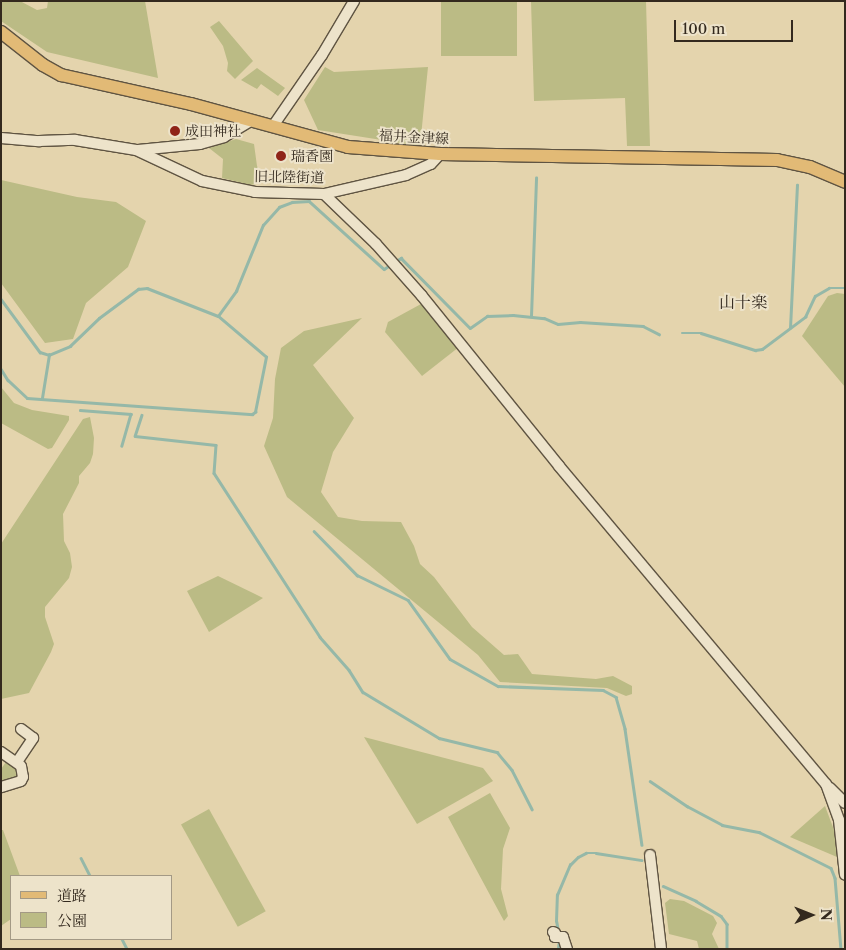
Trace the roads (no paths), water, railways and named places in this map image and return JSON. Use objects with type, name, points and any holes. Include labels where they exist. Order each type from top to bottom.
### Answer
[{"type":"main road","name":"福井金津線","points":[[1,32],[43,65],[61,75],[190,104],[348,147],[440,154],[777,160],[802,164],[845,182]]},
{"type":"street","points":[[273,126],[322,55],[354,1]]},
{"type":"street","name":"旧北陸街道","points":[[1,138],[39,141],[75,140],[136,150],[200,144],[224,137],[251,121]]},
{"type":"street","name":"旧北陸街道","points":[[136,150],[202,181],[255,192],[324,194],[406,175],[431,164],[440,154]]},
{"type":"street","points":[[324,194],[376,244],[422,296],[559,466],[826,784],[845,803]]},
{"type":"street","points":[[17,762],[34,738],[21,729]]},
{"type":"street","points":[[1,752],[21,766],[21,781],[1,787]]},
{"type":"street","points":[[826,784],[842,818],[845,875]]},
{"type":"street","points":[[650,855],[661,949]]},
{"type":"street","points":[[553,932],[555,937],[563,937],[567,949]]},
{"type":"waterway","points":[[531,316],[536,178]]},
{"type":"waterway","points":[[790,328],[797,185]]},
{"type":"waterway","points":[[1,299],[40,352],[49,355],[70,346],[99,318],[138,289],[147,288],[218,316],[236,291],[263,225],[279,207],[292,202],[309,201],[384,269],[390,265]]},
{"type":"waterway","points":[[396,261],[401,258],[470,328],[487,316],[513,315],[544,318],[558,324],[580,322],[643,326],[659,334]]},
{"type":"waterway","points":[[682,333],[701,333],[755,350],[762,349],[805,317],[815,296],[829,288],[845,288]]},
{"type":"waterway","points":[[1,369],[8,380],[27,398],[252,414],[255,412],[266,357],[219,317]]},
{"type":"waterway","points":[[42,398],[49,355]]},
{"type":"waterway","points":[[80,410],[131,414],[122,446]]},
{"type":"waterway","points":[[142,415],[135,436],[216,445],[214,473],[320,637],[349,670],[363,692],[439,738],[497,752],[512,770],[532,809]]},
{"type":"waterway","points":[[314,531],[357,575],[408,600],[450,659],[498,686],[603,690],[616,697],[625,729],[642,845]]},
{"type":"waterway","points":[[650,781],[687,806],[722,825],[759,832],[831,868],[835,878],[841,949]]},
{"type":"waterway","points":[[558,931],[556,921],[557,895],[570,865],[578,857],[586,853],[596,853],[641,860]]},
{"type":"waterway","points":[[81,858],[90,875]]},
{"type":"waterway","points":[[663,886],[696,901],[721,916],[727,924],[727,949]]},
{"type":"waterway","points":[[122,940],[127,949]]},
{"type":"waterway","points":[[558,949],[559,940]]},
{"type":"place","name":"成田神社","points":[[175,131]]},
{"type":"place","name":"瑞香園","points":[[281,156]]},
{"type":"district","name":"山十楽","points":[[743,302]]}]
